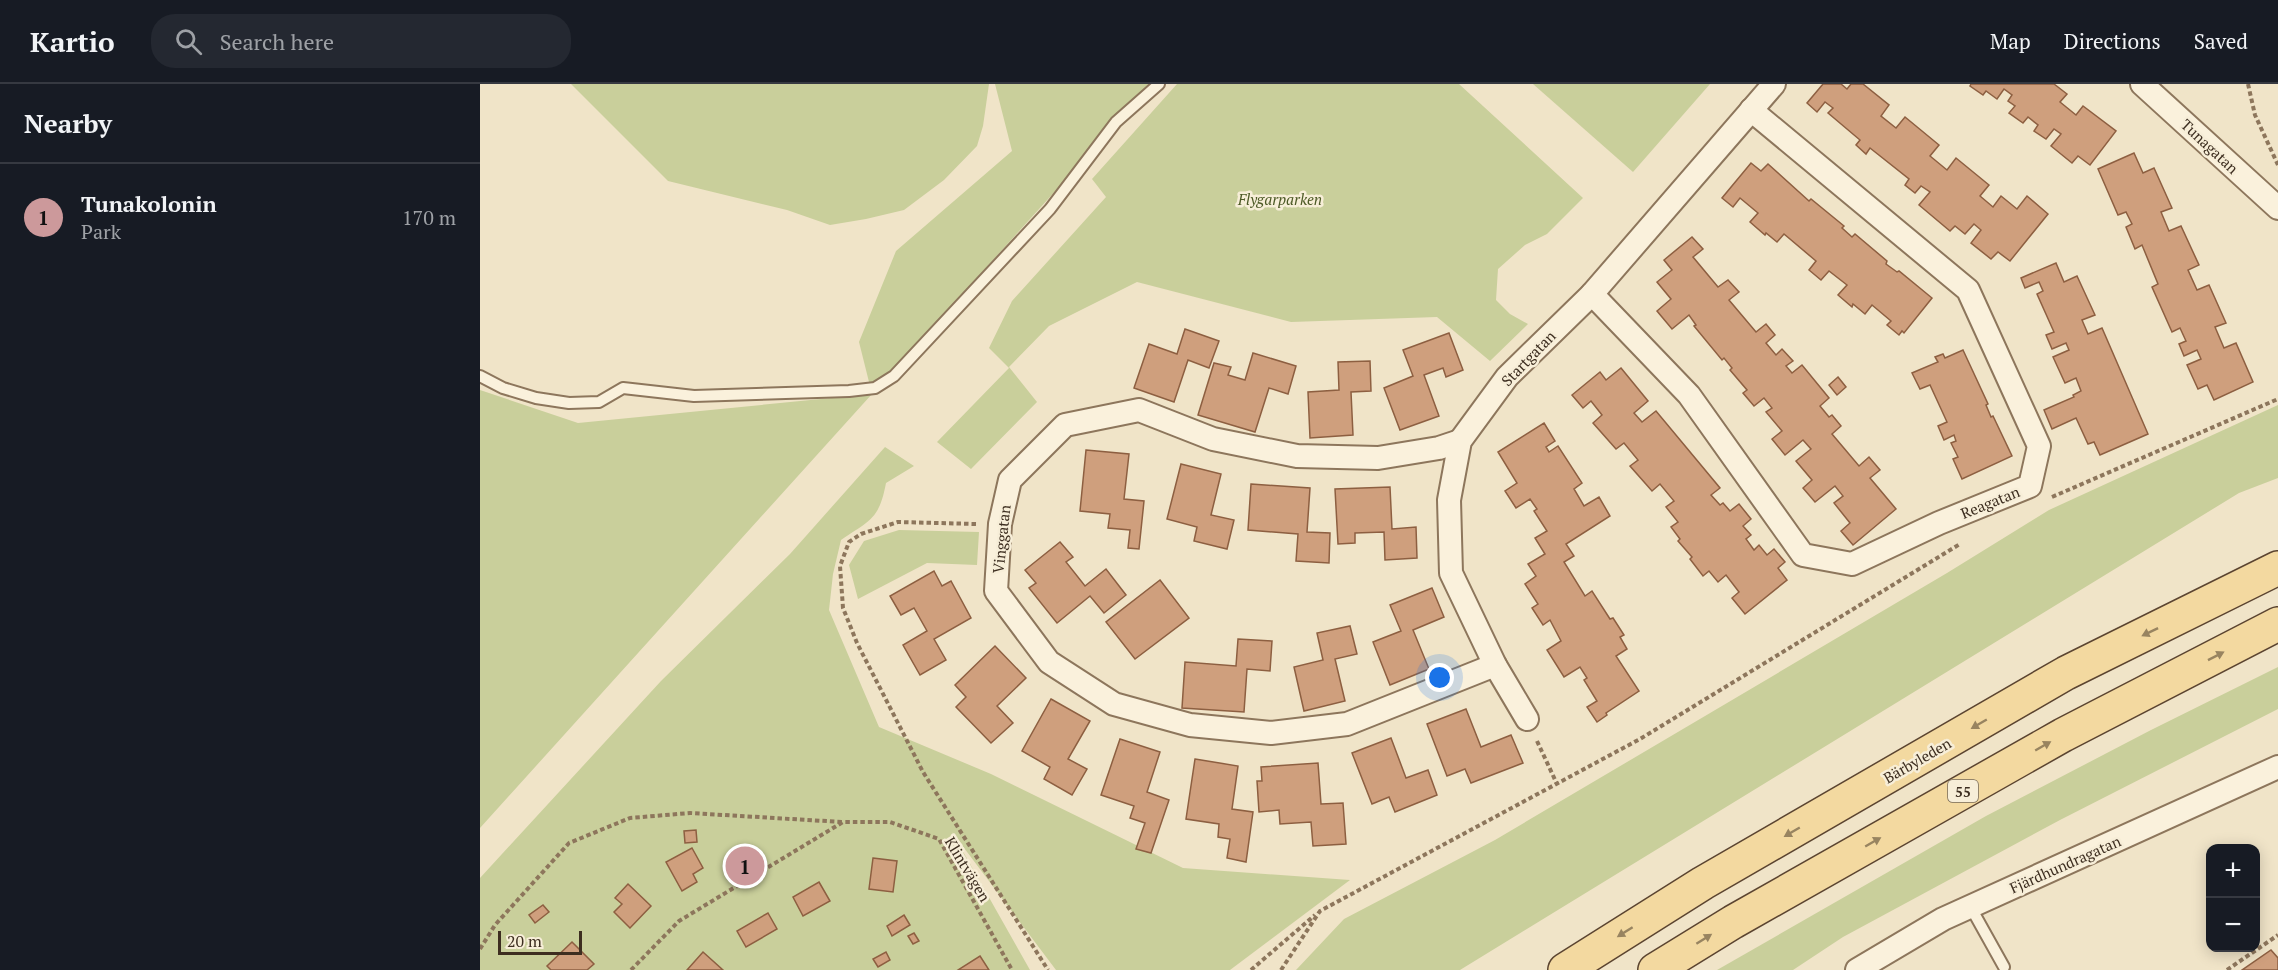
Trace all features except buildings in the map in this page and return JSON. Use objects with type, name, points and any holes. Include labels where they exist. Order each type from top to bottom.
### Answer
[{"type":"main road","name":"Bärbyleden","points":[[1565,970],[1703,883],[2066,674],[2278,568]]},
{"type":"main road","name":"55","points":[[1654,970],[1733,922],[2063,735],[2278,624]]},
{"type":"street","name":"Startgatan","points":[[1527,718],[1496,666],[1451,573],[1449,500],[1460,441],[1507,377],[1592,294],[1774,84]]},
{"type":"street","name":"Tunagatan","points":[[2147,86],[2278,208]]},
{"type":"street","name":"Reagatan","points":[[1592,294],[1689,394],[1803,555],[1852,564],[1939,523],[2030,486],[2039,446],[1968,290],[1751,110]]},
{"type":"street","name":"Vinggatan","points":[[1460,441],[1439,448],[1378,458],[1297,456],[1213,439],[1139,410],[1065,425],[1010,480],[1000,524],[996,591],[1049,662],[1114,704],[1190,725],[1271,733],[1347,724],[1496,666]]},
{"type":"street","name":"Fjärdhundragatan","points":[[1857,970],[1943,919],[2278,767]]},
{"type":"lane","points":[[480,376],[503,387],[536,398],[569,404],[599,402],[623,388],[694,396],[809,394],[875,387],[894,376],[1050,209],[1116,122],[1159,84]]},
{"type":"lane","points":[[1970,906],[2004,967]]},
{"type":"path","points":[[2248,84],[2255,115],[2278,165]]},
{"type":"path","points":[[2042,502],[2278,399]]},
{"type":"path","points":[[1000,524],[898,522],[861,534],[849,542],[840,566],[843,608],[857,644],[923,772],[1048,970]]},
{"type":"path","points":[[1251,970],[1320,911],[1640,739],[1969,539]]},
{"type":"path","points":[[1527,718],[1557,784]]},
{"type":"path","name":"Klintvägen","points":[[480,949],[495,925],[569,843],[630,818],[690,813],[843,822],[890,822],[939,839],[1012,970]]},
{"type":"path","points":[[631,970],[679,921],[843,822]]},
{"type":"path","points":[[1281,970],[1320,911]]},
{"type":"path","points":[[2227,970],[2278,934]]},
{"type":"green space","points":[[571,84],[989,84],[983,126],[977,146],[944,180],[904,210],[830,225],[787,210],[668,181]]},
{"type":"green space","points":[[995,84],[1152,84],[872,394],[859,342],[896,251],[1012,151]]},
{"type":"green space","name":"Flygarparken","points":[[1177,84],[1459,84],[1583,198],[1547,234],[1525,245],[1498,269],[1496,300],[1510,314],[1528,324],[1490,361],[1437,317],[1291,322],[1137,282],[1049,326],[1009,367],[1037,402],[971,469],[937,442],[1009,368],[989,348],[1012,301],[1106,197],[1092,179]]},
{"type":"green space","points":[[1533,84],[1710,84],[1633,172]]},
{"type":"green space","points":[[480,390],[578,423],[872,394],[480,828]]},
{"type":"green space","points":[[2278,405],[2278,478],[2239,493],[1460,970],[1296,970],[1344,919],[1495,840],[1947,573],[2049,510]]},
{"type":"green space","points":[[885,447],[914,466],[886,483],[880,505],[872,518],[841,540],[833,574],[829,610],[879,727],[991,774],[1183,868],[1350,880],[1230,970],[1056,970],[952,832],[1030,970],[480,970],[480,878],[661,681],[790,554]]},
{"type":"green space","points":[[899,530],[979,532],[977,565],[927,563],[858,599],[849,565],[864,541]]},
{"type":"green space","points":[[2278,667],[2278,709],[2060,820],[1843,937],[1793,970],[1717,970],[1986,816]]},
{"type":"place","name":"Tunakolonin","points":[[745,866]]}]
